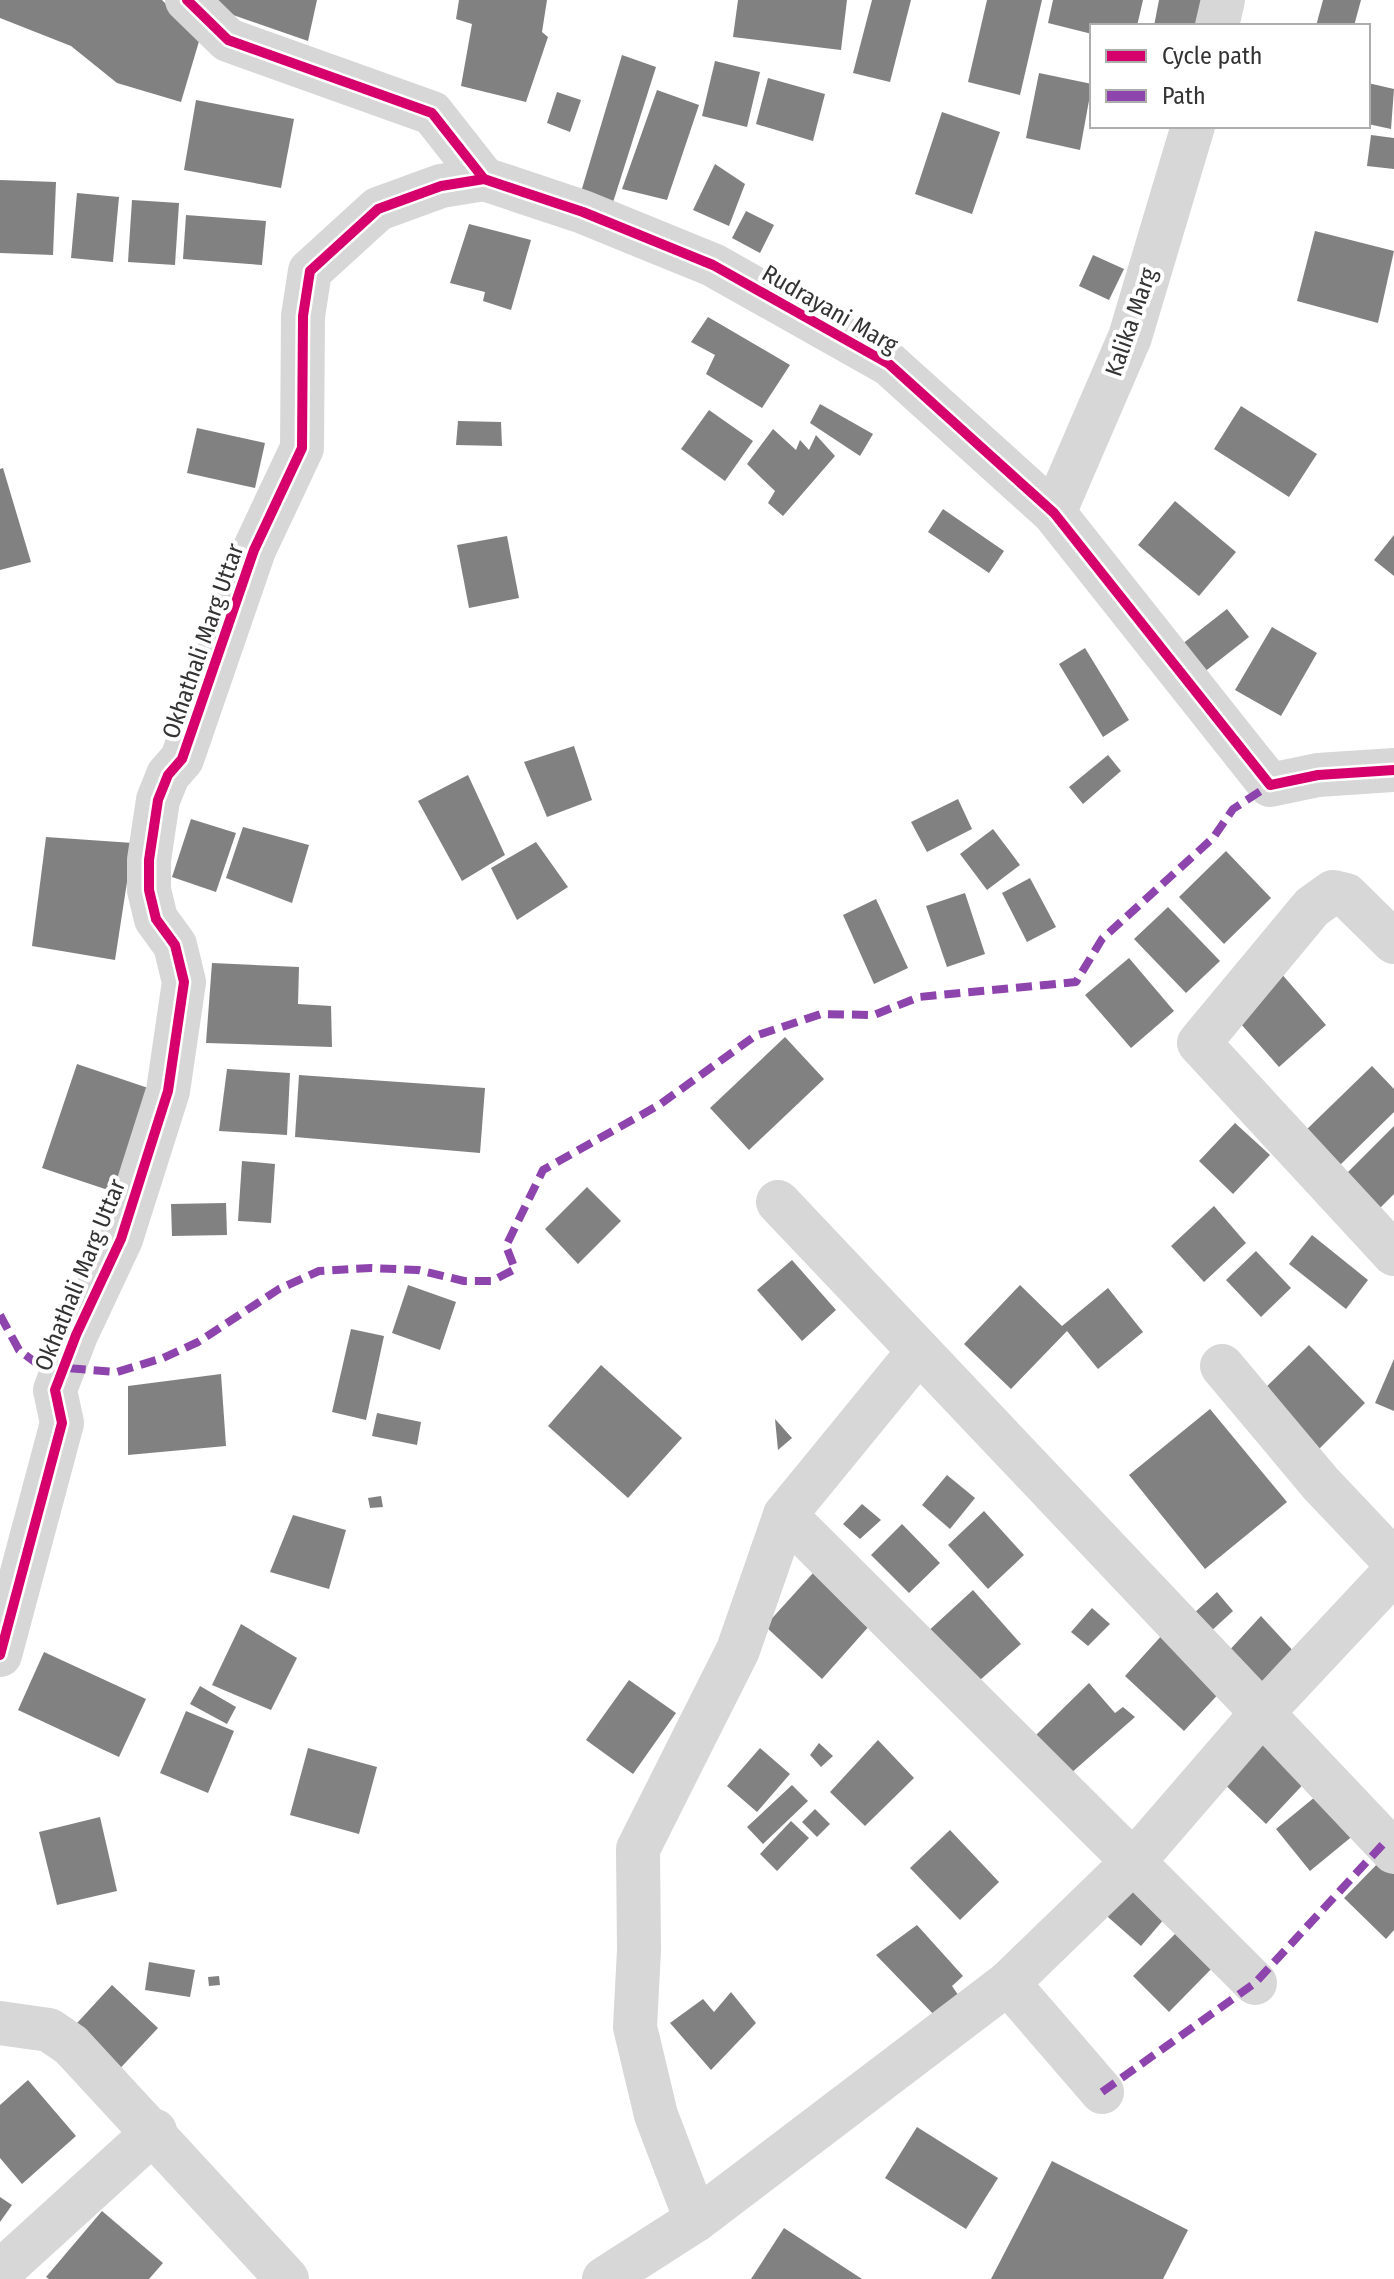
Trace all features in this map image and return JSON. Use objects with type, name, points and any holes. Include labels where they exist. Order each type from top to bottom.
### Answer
[{"type":"street","points":[[187,0],[228,40],[432,113],[484,179]]},
{"type":"street","points":[[1217,24],[1223,0]]},
{"type":"street","name":"Kalika Marg","points":[[1054,513],[1130,337],[1192,128]]},
{"type":"street","name":"Rudrayani Marg","points":[[484,179],[583,212],[713,265],[889,364],[1054,513],[1270,785],[1318,775],[1394,770]]},
{"type":"street","name":"Okhathali Marg Uttar","points":[[0,1655],[62,1423],[55,1390],[76,1335],[121,1239],[168,1091],[184,982],[182,962],[175,945],[156,919],[149,890],[149,860],[158,800],[168,775],[182,759],[254,550],[302,448],[303,316],[310,271],[378,209],[441,186],[484,179]]},
{"type":"street","points":[[1394,942],[1346,895],[1333,892],[1312,907],[1199,1043],[1394,1254]]},
{"type":"street","points":[[778,1202],[1394,1852]]},
{"type":"street","points":[[696,2220],[656,2115],[635,2027],[639,1950],[638,1849],[738,1650],[785,1515],[919,1351]]},
{"type":"street","points":[[1222,1366],[1321,1484],[1394,1561]]},
{"type":"street","points":[[785,1515],[1255,1983]]},
{"type":"street","points":[[604,2279],[696,2220],[1008,1983],[1134,1861],[1262,1713],[1394,1572]]},
{"type":"street","points":[[1008,1983],[1102,2092]]},
{"type":"street","points":[[0,2023],[49,2030],[71,2045],[155,2131],[283,2277]]},
{"type":"street","points":[[0,2272],[155,2131]]},
{"type":"building","points":[[0,0],[162,0],[200,38],[181,102],[117,83],[71,46],[0,18]]},
{"type":"building","points":[[205,0],[317,0],[308,41],[213,8]]},
{"type":"building","points":[[459,0],[547,0],[542,32],[548,37],[526,102],[461,86],[472,24],[456,19]]},
{"type":"building","points":[[738,0],[847,0],[841,50],[733,37]]},
{"type":"building","points":[[872,0],[911,0],[890,82],[853,73]]},
{"type":"building","points":[[987,0],[1042,0],[1020,95],[968,82]]},
{"type":"building","points":[[1053,0],[1143,0],[1137,24],[1090,24],[1090,34],[1048,23]]},
{"type":"building","points":[[1159,0],[1212,0],[1207,24],[1154,24]]},
{"type":"building","points":[[1323,0],[1361,0],[1355,24],[1317,24]]},
{"type":"building","points":[[622,55],[656,67],[609,215],[578,202]]},
{"type":"building","points":[[715,61],[760,72],[747,127],[702,116]]},
{"type":"building","points":[[1039,73],[1090,84],[1080,150],[1026,138]]},
{"type":"building","points":[[768,78],[825,94],[813,141],[756,124]]},
{"type":"building","points":[[1370,83],[1394,89],[1391,129],[1370,124]]},
{"type":"building","points":[[657,90],[699,105],[667,200],[622,189]]},
{"type":"building","points":[[557,92],[581,100],[570,132],[547,123]]},
{"type":"building","points":[[196,100],[294,119],[281,188],[184,170]]},
{"type":"building","points":[[942,112],[1000,132],[972,214],[915,194]]},
{"type":"building","points":[[1371,135],[1394,138],[1394,169],[1367,166]]},
{"type":"building","points":[[715,164],[745,184],[729,226],[693,210]]},
{"type":"building","points":[[0,180],[56,182],[53,255],[0,253]]},
{"type":"building","points":[[77,193],[119,197],[113,262],[71,258]]},
{"type":"building","points":[[132,200],[179,203],[175,265],[128,262]]},
{"type":"building","points":[[746,211],[774,225],[760,253],[732,238]]},
{"type":"building","points":[[186,215],[266,221],[262,265],[183,259]]},
{"type":"building","points":[[469,224],[531,240],[511,310],[483,301],[485,292],[450,283]]},
{"type":"building","points":[[1315,231],[1394,251],[1378,323],[1297,301]]},
{"type":"building","points":[[1093,255],[1124,269],[1109,300],[1079,286]]},
{"type":"building","points":[[708,317],[790,365],[762,408],[706,374],[715,355],[691,342]]},
{"type":"building","points":[[820,404],[873,434],[860,456],[810,423]]},
{"type":"building","points":[[1241,406],[1317,454],[1289,497],[1214,449]]},
{"type":"building","points":[[709,410],[753,441],[725,481],[681,449]]},
{"type":"building","points":[[458,421],[501,422],[502,446],[456,445]]},
{"type":"building","points":[[197,428],[265,443],[255,488],[187,473]]},
{"type":"building","points":[[773,429],[796,450],[800,440],[809,450],[816,435],[835,456],[783,516],[768,503],[775,491],[747,464]]},
{"type":"building","points":[[3,468],[31,562],[0,570],[0,469]]},
{"type":"building","points":[[1175,501],[1236,552],[1199,596],[1138,545]]},
{"type":"building","points":[[943,509],[1004,551],[989,573],[928,532]]},
{"type":"building","points":[[1394,535],[1394,576],[1374,560]]},
{"type":"building","points":[[507,536],[519,598],[469,608],[457,545]]},
{"type":"building","points":[[1227,609],[1249,637],[1203,673],[1181,645]]},
{"type":"building","points":[[1272,627],[1317,653],[1281,716],[1235,690]]},
{"type":"building","points":[[1085,648],[1129,720],[1103,737],[1059,664]]},
{"type":"building","points":[[574,746],[592,800],[547,817],[524,762]]},
{"type":"building","points":[[1108,755],[1121,771],[1083,804],[1069,787]]},
{"type":"building","points":[[468,775],[505,855],[462,881],[418,801]]},
{"type":"building","points":[[958,799],[972,829],[927,852],[911,822]]},
{"type":"building","points":[[191,819],[236,833],[216,892],[172,877]]},
{"type":"building","points":[[243,827],[309,845],[292,903],[226,878]]},
{"type":"building","points":[[993,829],[1020,865],[987,890],[960,854]]},
{"type":"building","points":[[46,837],[133,843],[115,960],[32,946]]},
{"type":"building","points":[[536,842],[568,887],[517,920],[491,868]]},
{"type":"building","points":[[1226,851],[1271,898],[1224,944],[1179,897]]},
{"type":"building","points":[[1030,878],[1056,927],[1027,942],[1002,893]]},
{"type":"building","points":[[965,893],[985,954],[947,967],[926,906]]},
{"type":"building","points":[[876,899],[908,968],[874,984],[843,915]]},
{"type":"building","points":[[1168,907],[1220,961],[1186,993],[1134,939]]},
{"type":"building","points":[[1129,958],[1174,1011],[1131,1048],[1085,995]]},
{"type":"building","points":[[212,963],[299,967],[298,1004],[331,1006],[332,1047],[206,1043]]},
{"type":"building","points":[[1280,972],[1326,1025],[1279,1067],[1232,1014]]},
{"type":"building","points":[[785,1037],[824,1079],[749,1150],[710,1108]]},
{"type":"building","points":[[77,1064],[160,1092],[126,1196],[42,1168]]},
{"type":"building","points":[[1372,1066],[1394,1089],[1394,1112],[1337,1168],[1303,1133]]},
{"type":"building","points":[[227,1069],[290,1073],[287,1135],[219,1131]]},
{"type":"building","points":[[299,1075],[485,1088],[480,1153],[295,1137]]},
{"type":"building","points":[[1235,1123],[1270,1155],[1233,1194],[1199,1161]]},
{"type":"building","points":[[1394,1126],[1394,1194],[1378,1210],[1345,1175]]},
{"type":"building","points":[[242,1161],[275,1164],[271,1223],[238,1221]]},
{"type":"building","points":[[587,1187],[621,1221],[578,1264],[545,1229]]},
{"type":"building","points":[[226,1203],[227,1235],[172,1236],[171,1204]]},
{"type":"building","points":[[1214,1206],[1246,1243],[1204,1282],[1171,1246]]},
{"type":"building","points":[[1312,1235],[1368,1280],[1346,1309],[1289,1264]]},
{"type":"building","points":[[1256,1251],[1291,1288],[1261,1317],[1226,1280]]},
{"type":"building","points":[[792,1260],[836,1310],[802,1341],[757,1290]]},
{"type":"building","points":[[408,1285],[456,1302],[440,1350],[392,1333]]},
{"type":"building","points":[[1020,1285],[1062,1326],[1108,1288],[1143,1332],[1098,1369],[1067,1331],[1011,1389],[964,1344]]},
{"type":"building","points":[[351,1329],[384,1336],[366,1420],[332,1412]]},
{"type":"building","points":[[1309,1345],[1365,1403],[1318,1450],[1261,1392]]},
{"type":"building","points":[[1394,1359],[1394,1411],[1375,1403]]},
{"type":"building","points":[[601,1365],[682,1438],[628,1498],[548,1426]]},
{"type":"building","points":[[221,1374],[226,1446],[128,1455],[128,1386]]},
{"type":"building","points":[[1210,1409],[1287,1502],[1205,1569],[1129,1475]]},
{"type":"building","points":[[377,1413],[421,1422],[417,1445],[372,1436]]},
{"type":"building","points":[[775,1419],[792,1438],[778,1450]]},
{"type":"building","points":[[947,1475],[975,1498],[950,1529],[922,1505]]},
{"type":"building","points":[[381,1496],[383,1507],[370,1508],[368,1498]]},
{"type":"building","points":[[862,1504],[881,1520],[860,1539],[843,1524]]},
{"type":"building","points":[[984,1511],[1024,1555],[988,1589],[948,1545]]},
{"type":"building","points":[[293,1515],[346,1530],[329,1589],[270,1572]]},
{"type":"building","points":[[902,1524],[940,1563],[909,1593],[871,1555]]},
{"type":"building","points":[[814,1572],[871,1624],[822,1679],[765,1626]]},
{"type":"building","points":[[973,1590],[1021,1644],[972,1687],[925,1634]]},
{"type":"building","points":[[1217,1592],[1233,1611],[1209,1633],[1192,1615]]},
{"type":"building","points":[[1092,1608],[1110,1624],[1088,1646],[1071,1632]]},
{"type":"building","points":[[1261,1616],[1297,1655],[1261,1694],[1226,1654]]},
{"type":"building","points":[[241,1624],[297,1658],[271,1710],[212,1685]]},
{"type":"building","points":[[1164,1633],[1224,1688],[1184,1731],[1125,1676]]},
{"type":"building","points":[[44,1652],[146,1699],[119,1757],[18,1710]]},
{"type":"building","points":[[629,1680],[676,1713],[633,1774],[586,1740]]},
{"type":"building","points":[[1089,1683],[1115,1713],[1123,1707],[1135,1717],[1070,1774],[1036,1735]]},
{"type":"building","points":[[200,1686],[236,1707],[227,1724],[190,1704]]},
{"type":"building","points":[[186,1711],[234,1731],[208,1793],[160,1773]]},
{"type":"building","points":[[1262,1728],[1311,1776],[1266,1824],[1216,1776]]},
{"type":"building","points":[[878,1740],[914,1778],[865,1826],[830,1792]]},
{"type":"building","points":[[819,1743],[833,1756],[821,1767],[810,1755]]},
{"type":"building","points":[[308,1748],[377,1767],[359,1834],[290,1815]]},
{"type":"building","points":[[760,1748],[790,1774],[757,1812],[727,1786]]},
{"type":"building","points":[[792,1785],[808,1801],[763,1844],[747,1827]]},
{"type":"building","points":[[1321,1792],[1355,1834],[1310,1871],[1276,1829]]},
{"type":"building","points":[[815,1809],[830,1824],[817,1837],[802,1822]]},
{"type":"building","points":[[100,1817],[117,1891],[57,1905],[39,1832]]},
{"type":"building","points":[[791,1821],[809,1838],[777,1871],[760,1854]]},
{"type":"building","points":[[950,1830],[999,1882],[960,1920],[910,1868]]},
{"type":"building","points":[[1387,1854],[1394,1861],[1394,1930],[1386,1939],[1344,1898]]},
{"type":"building","points":[[1131,1877],[1171,1911],[1141,1946],[1101,1911]]},
{"type":"building","points":[[917,1925],[963,1976],[952,1986],[961,1999],[939,2020],[876,1955]]},
{"type":"building","points":[[1184,1925],[1219,1961],[1169,2012],[1133,1976]]},
{"type":"building","points":[[149,1962],[195,1970],[190,1997],[145,1990]]},
{"type":"building","points":[[219,1976],[220,1985],[209,1986],[208,1977]]},
{"type":"building","points":[[112,1985],[158,2028],[112,2077],[67,2034]]},
{"type":"building","points":[[731,1992],[756,2023],[711,2070],[670,2023],[703,1999],[714,2012]]},
{"type":"building","points":[[28,2080],[76,2136],[22,2184],[0,2158],[0,2105]]},
{"type":"building","points":[[917,2127],[998,2178],[966,2229],[885,2178]]},
{"type":"building","points":[[1052,2161],[1188,2230],[1163,2279],[991,2279]]},
{"type":"building","points":[[0,2197],[12,2205],[0,2222]]},
{"type":"building","points":[[102,2211],[163,2263],[149,2279],[46,2277]]},
{"type":"building","points":[[784,2228],[862,2279],[751,2279]]},
{"type":"marked path","points":[[0,1315],[19,1350],[40,1366],[117,1372],[163,1358],[198,1342],[279,1289],[319,1271],[371,1268],[418,1270],[464,1281],[492,1281],[515,1269],[506,1246],[543,1170],[659,1105],[755,1036],[821,1014],[874,1015],[919,997],[1076,982],[1102,939],[1213,838],[1233,809],[1270,785]]},
{"type":"marked path","points":[[1102,2092],[1255,1983],[1385,1842]]},
{"type":"cycle path","points":[[187,0],[228,40],[432,113],[484,179],[583,212],[713,265],[889,364],[1054,513],[1270,785],[1318,775],[1394,770]]},
{"type":"cycle path","points":[[0,1655],[62,1423],[55,1390],[76,1335],[121,1239],[168,1091],[184,982],[175,945],[156,919],[149,890],[149,860],[158,800],[168,775],[182,759],[254,550],[302,448],[303,316],[310,271],[378,209],[441,186],[484,179]]}]
